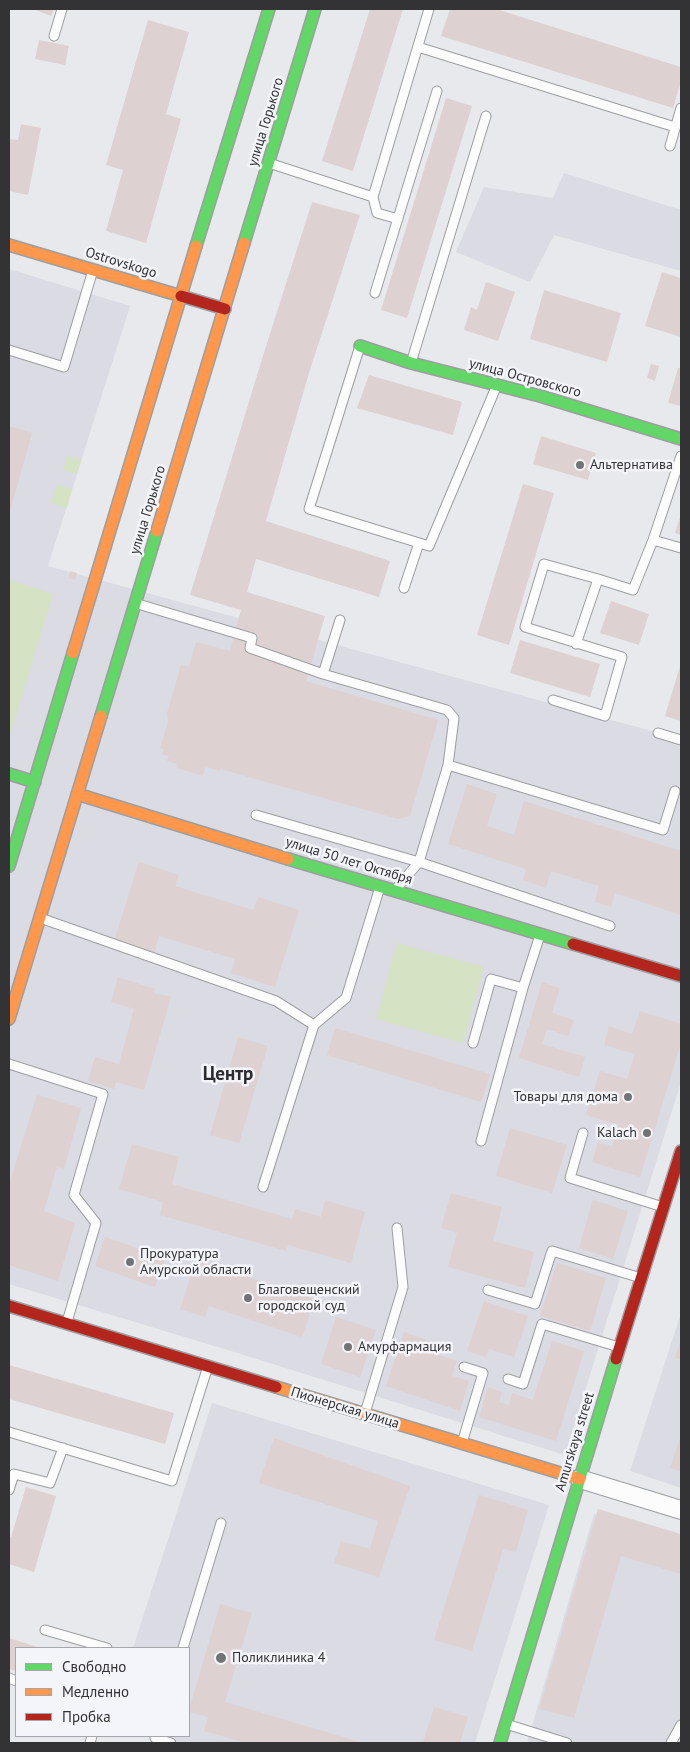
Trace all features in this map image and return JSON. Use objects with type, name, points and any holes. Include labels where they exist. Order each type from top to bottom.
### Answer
[{"type":"main road","points":[[9,866],[39,783],[181,296],[270,9]]},
{"type":"main road","name":"улица Горького","points":[[9,1019],[41,918],[73,793],[136,603],[315,9]]},
{"type":"main road","name":"Ostrovskogo","points":[[9,245],[225,309]]},
{"type":"main road","name":"улица Островского","points":[[360,346],[411,363],[497,385],[681,439]]},
{"type":"main road","points":[[9,774],[39,783]]},
{"type":"main road","name":"улица 50 лет Октября","points":[[73,793],[380,887],[681,976]]},
{"type":"main road","name":"Amurskaya street","points":[[500,1743],[681,1151]]},
{"type":"main road","name":"Пионерская улица","points":[[9,1306],[67,1322],[580,1479]]},
{"type":"street","name":"Пионерская улица","points":[[580,1479],[681,1510]]},
{"type":"lane","points":[[54,36],[62,9]]},
{"type":"lane","points":[[398,219],[378,212],[373,197],[430,9]]},
{"type":"lane","points":[[418,47],[675,127]]},
{"type":"lane","points":[[375,293],[437,91]]},
{"type":"lane","points":[[670,146],[681,108]]},
{"type":"lane","points":[[411,363],[486,116]]},
{"type":"lane","points":[[269,163],[373,197]]},
{"type":"lane","points":[[9,350],[64,367],[93,270]]},
{"type":"lane","points":[[360,346],[309,509],[429,546],[497,385]]},
{"type":"lane","points":[[553,700],[606,716],[622,656],[525,628],[544,564],[633,590],[653,540],[681,456]]},
{"type":"lane","points":[[653,540],[681,548]]},
{"type":"lane","points":[[404,588],[419,543]]},
{"type":"lane","points":[[576,644],[598,579]]},
{"type":"lane","points":[[136,603],[252,638],[250,648],[323,674],[447,710],[454,718],[448,765],[419,862],[395,890]]},
{"type":"lane","points":[[323,674],[340,620]]},
{"type":"lane","points":[[658,733],[681,740]]},
{"type":"lane","points":[[448,765],[663,830],[675,791]]},
{"type":"lane","points":[[256,815],[419,862],[610,926]]},
{"type":"lane","points":[[263,1187],[314,1025],[346,998],[380,887]]},
{"type":"lane","points":[[41,918],[276,1001],[314,1025]]},
{"type":"lane","points":[[481,1140],[523,988],[540,935]]},
{"type":"lane","points":[[473,1043],[491,979],[523,988]]},
{"type":"lane","points":[[9,1064],[103,1094],[74,1194],[96,1223],[67,1322]]},
{"type":"lane","points":[[583,1133],[570,1178],[664,1207]]},
{"type":"lane","points":[[364,1414],[403,1287],[397,1228]]},
{"type":"lane","points":[[488,1290],[535,1304],[552,1251],[641,1278]]},
{"type":"lane","points":[[508,1378],[523,1384],[542,1324],[620,1347]]},
{"type":"lane","points":[[9,1432],[172,1481],[208,1366]]},
{"type":"lane","points":[[462,1443],[483,1373],[464,1367]]},
{"type":"lane","points":[[9,1490],[14,1474],[50,1483],[63,1448]]},
{"type":"lane","points":[[183,1647],[221,1523]]},
{"type":"lane","points":[[45,1630],[104,1647]]},
{"type":"lane","points":[[506,1724],[567,1743]]},
{"type":"lane","points":[[671,1743],[681,1725]]},
{"type":"lane","points":[[156,1737],[170,1743]]},
{"type":"shaded area","points":[[564,173],[681,210],[681,271],[554,235],[530,282],[456,252],[484,187],[553,198]]},
{"type":"shaded area","points":[[9,269],[130,306],[48,566],[681,739],[681,1082],[565,1455],[9,1284]]},
{"type":"shaded area","points":[[681,1313],[681,1488],[630,1471]]},
{"type":"shaded area","points":[[212,1403],[549,1505],[475,1743],[182,1743],[160,1737],[190,1737],[190,1647],[133,1647]]},
{"type":"shaded area","points":[[594,1514],[681,1540],[681,1743],[527,1743]]},
{"type":"green space","points":[[67,456],[81,460],[77,474],[63,470]]},
{"type":"green space","points":[[57,485],[72,489],[67,508],[51,503]]},
{"type":"green space","points":[[9,580],[53,594],[9,738]]},
{"type":"green space","points":[[397,943],[484,967],[463,1043],[376,1019]]},
{"type":"building","points":[[33,9],[54,9],[51,16]]},
{"type":"building","points":[[370,9],[403,9],[353,171],[322,161]]},
{"type":"building","points":[[450,9],[496,9],[681,67],[681,81],[673,108],[441,36]]},
{"type":"building","points":[[148,20],[189,32],[166,114],[181,119],[146,243],[106,231],[123,170],[106,165]]},
{"type":"building","points":[[39,40],[69,46],[65,65],[35,59]]},
{"type":"building","points":[[446,98],[472,106],[407,318],[381,310]]},
{"type":"building","points":[[21,124],[41,128],[28,195],[9,191],[9,139],[18,140]]},
{"type":"building","points":[[312,202],[360,215],[309,373],[266,521],[390,561],[379,597],[256,559],[247,592],[325,616],[306,681],[438,720],[410,816],[398,819],[220,769],[220,771],[205,767],[203,776],[176,768],[177,764],[167,761],[169,756],[162,754],[164,749],[160,748],[168,722],[167,713],[181,665],[189,667],[196,642],[230,651],[241,610],[190,595]]},
{"type":"building","points":[[662,272],[681,278],[681,337],[645,326]]},
{"type":"building","points":[[486,282],[515,292],[498,341],[464,330],[471,307],[477,310]]},
{"type":"building","points":[[544,290],[621,313],[607,362],[530,339]]},
{"type":"building","points":[[651,364],[659,366],[655,381],[647,378]]},
{"type":"building","points":[[678,368],[681,368],[681,406],[668,403]]},
{"type":"building","points":[[369,375],[462,402],[453,435],[357,408]]},
{"type":"building","points":[[9,426],[32,433],[9,515]]},
{"type":"building","points":[[541,436],[596,453],[588,480],[533,464]]},
{"type":"building","points":[[523,484],[554,493],[509,645],[477,635]]},
{"type":"building","points":[[681,514],[681,535],[675,533]]},
{"type":"building","points":[[70,571],[77,573],[75,580],[68,578]]},
{"type":"building","points":[[611,601],[649,614],[639,645],[600,633]]},
{"type":"building","points":[[520,640],[600,664],[590,697],[510,673]]},
{"type":"building","points":[[681,663],[681,721],[665,716]]},
{"type":"building","points":[[467,784],[497,794],[487,826],[514,835],[524,801],[681,851],[681,915],[615,893],[611,907],[595,902],[599,886],[551,871],[546,888],[523,880],[526,869],[448,844]]},
{"type":"building","points":[[139,862],[179,875],[175,886],[253,910],[258,897],[299,910],[275,987],[231,973],[235,959],[159,936],[154,954],[114,941]]},
{"type":"building","points":[[118,977],[155,989],[154,993],[171,997],[144,1090],[116,1082],[114,1089],[88,1081],[95,1057],[119,1064],[134,1009],[111,1002]]},
{"type":"building","points":[[542,982],[560,988],[552,1013],[574,1020],[568,1036],[547,1029],[542,1044],[585,1057],[579,1077],[519,1058]]},
{"type":"building","name":"Товары для дома","points":[[640,1011],[681,1024],[681,1043],[640,1177],[592,1162],[598,1142],[612,1146],[619,1125],[586,1115],[600,1071],[627,1079],[635,1054],[604,1045],[609,1026],[632,1034]]},
{"type":"building","points":[[335,1028],[490,1074],[481,1102],[327,1055]]},
{"type":"building","points":[[238,1037],[268,1046],[239,1143],[210,1135]]},
{"type":"building","points":[[37,1095],[81,1108],[64,1169],[57,1167],[44,1211],[75,1223],[58,1281],[9,1265],[9,1184]]},
{"type":"building","points":[[510,1128],[567,1145],[552,1193],[496,1176]]},
{"type":"building","points":[[132,1144],[179,1157],[172,1184],[292,1219],[295,1209],[321,1217],[325,1200],[365,1212],[351,1263],[288,1245],[286,1251],[160,1215],[163,1202],[119,1189]]},
{"type":"building","points":[[451,1193],[502,1207],[493,1241],[534,1252],[525,1288],[448,1267],[457,1233],[441,1228]]},
{"type":"building","points":[[593,1200],[628,1211],[613,1259],[579,1248]]},
{"type":"building","name":"Прокуратура Амурской области","points":[[105,1237],[165,1258],[155,1287],[95,1266]]},
{"type":"building","name":"Благовещенский городской суд","points":[[196,1260],[315,1299],[302,1337],[209,1306],[205,1317],[180,1309]]},
{"type":"building","points":[[557,1263],[606,1278],[590,1331],[540,1316]]},
{"type":"building","points":[[484,1301],[528,1316],[514,1357],[489,1349],[486,1357],[467,1351]]},
{"type":"building","name":"Амурфармация","points":[[336,1317],[376,1330],[360,1377],[321,1364]]},
{"type":"building","points":[[404,1332],[433,1342],[430,1352],[457,1361],[452,1376],[469,1381],[460,1411],[386,1386]]},
{"type":"building","points":[[681,1340],[681,1360],[675,1358]]},
{"type":"building","points":[[552,1341],[584,1351],[556,1441],[479,1417],[488,1387],[502,1392],[499,1402],[509,1405],[512,1393],[533,1400]]},
{"type":"building","points":[[9,1365],[174,1413],[165,1444],[9,1399]]},
{"type":"building","points":[[681,1435],[681,1471],[670,1468]]},
{"type":"building","points":[[274,1438],[410,1486],[379,1577],[334,1563],[341,1541],[370,1549],[378,1521],[259,1483]]},
{"type":"building","points":[[26,1487],[56,1496],[34,1572],[9,1564],[9,1536],[11,1537]]},
{"type":"building","points":[[479,1495],[528,1510],[516,1552],[503,1549],[472,1651],[434,1640]]},
{"type":"building","points":[[598,1509],[681,1534],[681,1574],[621,1556],[574,1718],[539,1709]]},
{"type":"building","name":"Поликлиника 4","points":[[220,1604],[252,1613],[225,1702],[363,1743],[246,1743],[204,1731],[208,1717],[190,1712],[190,1707]]},
{"type":"building","points":[[9,1638],[38,1647],[15,1647],[15,1671],[9,1669]]},
{"type":"building","points":[[434,1707],[468,1717],[460,1743],[423,1743]]},
{"type":"traffic: fast","points":[[196,246],[269,9]]},
{"type":"traffic: fast","points":[[244,243],[315,9]]},
{"type":"traffic: fast","points":[[360,346],[411,363],[540,396],[681,439]]},
{"type":"traffic: fast","points":[[101,716],[157,531]]},
{"type":"traffic: fast","points":[[9,866],[73,653]]},
{"type":"traffic: fast","points":[[9,774],[35,782]]},
{"type":"traffic: fast","points":[[288,859],[573,944]]},
{"type":"traffic: fast","points":[[500,1743],[616,1359]]},
{"type":"traffic: slow","points":[[157,531],[244,243]]},
{"type":"traffic: slow","points":[[9,245],[181,296]]},
{"type":"traffic: slow","points":[[73,653],[196,246]]},
{"type":"traffic: slow","points":[[9,1019],[101,716]]},
{"type":"traffic: slow","points":[[77,794],[288,859]]},
{"type":"traffic: slow","points":[[276,1387],[580,1479]]},
{"type":"traffic: jam","points":[[181,296],[225,309]]},
{"type":"traffic: jam","points":[[573,944],[681,976]]},
{"type":"traffic: jam","points":[[616,1359],[681,1151]]},
{"type":"traffic: jam","points":[[9,1306],[276,1387]]},
{"type":"place","name":"Альтернатива","points":[[580,465]]},
{"type":"place","name":"Товары для дома","points":[[628,1097]]},
{"type":"place","name":"Kalach","points":[[647,1133]]},
{"type":"place","name":"Прокуратура Амурской области","points":[[130,1262]]},
{"type":"place","name":"Благовещенский городской суд","points":[[248,1298]]},
{"type":"place","name":"Амурфармация","points":[[348,1347]]},
{"type":"place","name":"Поликлиника 4","points":[[221,1658]]},
{"type":"district","name":"Центр","points":[[228,1075]]}]
